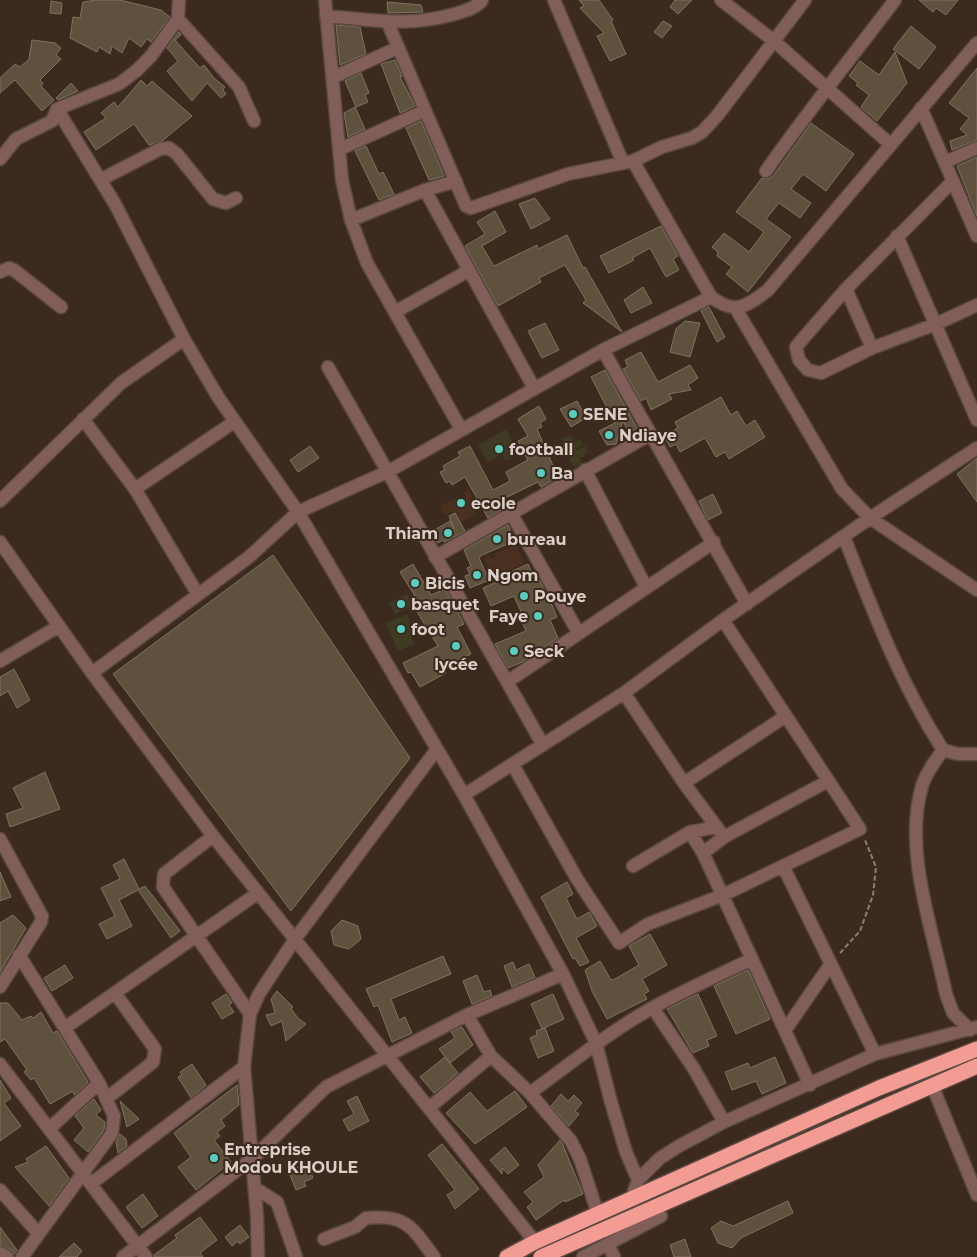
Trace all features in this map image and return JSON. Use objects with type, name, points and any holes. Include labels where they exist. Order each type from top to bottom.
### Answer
[{"type":"highway","points":[[507,1257],[535,1242],[879,1088],[977,1048]]},
{"type":"highway","points":[[541,1257],[977,1066]]},
{"type":"street","points":[[2,149],[16,139],[52,121],[57,109],[119,84],[151,56],[178,18],[179,0]]},
{"type":"street","points":[[325,0],[334,78],[342,180],[351,220],[367,264],[460,429]]},
{"type":"street","points":[[554,0],[628,162],[711,297],[721,304],[736,309],[751,304],[768,290],[977,43]]},
{"type":"street","points":[[721,0],[774,41],[890,144]]},
{"type":"street","points":[[387,21],[466,206],[471,208],[568,174],[628,162],[702,132],[717,116],[805,0]]},
{"type":"street","points":[[766,171],[805,115],[829,88],[895,0]]},
{"type":"street","points":[[326,16],[415,22],[436,19],[464,11],[484,1]]},
{"type":"street","points":[[178,18],[239,87],[254,121]]},
{"type":"street","points":[[334,78],[397,48]]},
{"type":"street","points":[[921,108],[977,236]]},
{"type":"street","points":[[57,109],[144,258],[184,339],[234,422],[298,512],[464,795],[563,974],[596,1043],[626,1152],[638,1180]]},
{"type":"street","points":[[340,148],[424,111]]},
{"type":"street","points":[[100,180],[160,149],[169,148],[177,154],[213,199],[220,203],[226,203],[236,198]]},
{"type":"street","points":[[945,162],[977,148]]},
{"type":"street","points":[[351,220],[425,190],[456,181]]},
{"type":"street","points":[[953,181],[897,236],[796,347],[799,360],[808,370],[821,373],[872,348],[936,324],[977,305]]},
{"type":"street","points":[[425,190],[534,388]]},
{"type":"street","points":[[897,236],[977,420]]},
{"type":"street","points":[[0,272],[9,268],[14,270],[61,307]]},
{"type":"street","points":[[395,312],[468,271]]},
{"type":"street","points":[[846,290],[872,348]]},
{"type":"street","points":[[92,673],[249,556],[298,512],[389,471],[460,429],[604,350],[711,297]]},
{"type":"street","points":[[736,309],[842,489],[870,518],[977,590]]},
{"type":"street","points":[[0,500],[136,371],[184,339]]},
{"type":"street","points":[[604,350],[714,542],[747,604]]},
{"type":"street","points":[[328,367],[389,471],[435,557],[543,745]]},
{"type":"street","points":[[83,420],[135,489],[197,593]]},
{"type":"street","points":[[135,489],[234,422]]},
{"type":"street","points":[[435,557],[651,434]]},
{"type":"street","points":[[464,795],[513,766],[624,694],[723,620],[870,518],[977,448]]},
{"type":"street","points":[[585,470],[646,587]]},
{"type":"street","points":[[511,513],[578,632]]},
{"type":"street","points":[[844,537],[891,656],[919,712],[943,750],[958,754],[977,754]]},
{"type":"street","points":[[507,682],[578,632],[714,542]]},
{"type":"street","points":[[2,550],[213,836],[408,1082],[430,1107],[535,1242]]},
{"type":"street","points":[[513,766],[615,941],[622,942],[648,924],[668,918],[723,895],[860,829],[723,620]]},
{"type":"street","points":[[0,661],[58,626]]},
{"type":"street","points":[[624,694],[684,783],[720,832]]},
{"type":"street","points":[[684,783],[786,716]]},
{"type":"street","points":[[258,1257],[253,1158],[244,1067],[250,1014],[259,994],[295,940],[437,749]]},
{"type":"street","points":[[943,750],[928,773],[918,802],[918,865],[946,994],[953,1013],[973,1028]]},
{"type":"street","points":[[633,866],[690,832],[720,832],[828,781]]},
{"type":"street","points":[[690,832],[703,853],[723,895],[786,1028],[810,1085]]},
{"type":"street","points":[[703,853],[720,832]]},
{"type":"street","points":[[213,836],[164,874],[163,887],[250,1014]]},
{"type":"street","points":[[0,839],[42,916],[41,922],[0,987]]},
{"type":"street","points":[[783,866],[875,1054]]},
{"type":"street","points":[[66,1027],[258,893]]},
{"type":"street","points":[[19,955],[66,1027],[99,1083],[114,1116],[112,1133],[88,1178],[39,1234],[22,1257]]},
{"type":"street","points":[[530,1093],[566,1068],[596,1043],[653,1008],[752,959]]},
{"type":"street","points":[[786,1028],[830,965]]},
{"type":"street","points":[[0,1064],[88,1178],[134,1254],[253,1158],[319,1092],[467,1015],[563,974]]},
{"type":"street","points":[[106,1099],[153,1062],[156,1057],[155,1049],[115,993]]},
{"type":"street","points":[[653,1008],[694,1070],[724,1122]]},
{"type":"street","points":[[467,1015],[491,1056],[530,1093],[571,1141],[580,1159],[598,1214]]},
{"type":"street","points":[[631,1200],[638,1180],[660,1158],[724,1122],[810,1085],[875,1054],[973,1028]]},
{"type":"street","points":[[430,1107],[491,1056]]},
{"type":"street","points":[[88,1178],[244,1067]]},
{"type":"street","points":[[50,1128],[99,1083]]},
{"type":"street","points":[[932,1085],[977,1195]]},
{"type":"street","points":[[255,1188],[277,1202],[296,1257]]},
{"type":"street","points":[[0,1190],[39,1234]]},
{"type":"street","points":[[583,1257],[661,1216]]},
{"type":"street","points":[[324,1239],[355,1227],[366,1218],[394,1218],[406,1224],[417,1234],[434,1257]]},
{"type":"street","points":[[608,1244],[614,1257]]},
{"type":"street","points":[[0,1253],[6,1257]]},
{"type":"path","points":[[830,965],[860,931],[873,895],[876,867],[860,829]]},
{"type":"shaded area","name":"football","points":[[506,429],[519,454],[506,461],[502,454],[488,462],[478,445]]},
{"type":"shaded area","points":[[570,435],[574,442],[580,439],[583,445],[576,448],[577,450],[586,446],[588,452],[584,454],[585,457],[579,457],[582,463],[574,467],[565,449],[569,448],[567,444],[564,445],[562,439]]},
{"type":"shaded area","name":"ecole","points":[[469,490],[478,508],[475,510],[476,514],[459,523],[453,511],[444,515],[440,506],[459,497],[460,500],[466,497],[464,492]]},
{"type":"shaded area","points":[[516,544],[525,563],[502,574],[499,567],[496,568],[498,575],[492,578],[484,558],[489,556],[491,559],[495,557],[494,554]]},
{"type":"shaded area","name":"basquet","points":[[407,594],[413,605],[395,614],[389,603]]},
{"type":"shaded area","name":"foot","points":[[407,614],[415,635],[411,637],[414,644],[398,651],[386,623]]},
{"type":"building","points":[[120,0],[161,10],[170,17],[151,42],[147,39],[141,47],[129,38],[122,53],[112,46],[110,54],[99,47],[97,52],[70,38],[73,17],[80,18],[83,2]]},
{"type":"building","points":[[579,0],[599,0],[613,20],[611,21],[626,54],[610,61],[597,36],[604,33],[580,8],[584,6]]},
{"type":"building","points":[[675,0],[692,0],[678,14],[670,7]]},
{"type":"building","points":[[919,0],[958,0],[946,15],[936,8],[933,12]]},
{"type":"building","points":[[51,1],[62,3],[61,14],[50,13]]},
{"type":"building","points":[[387,2],[421,5],[423,12],[388,13]]},
{"type":"building","points":[[663,21],[672,26],[662,38],[654,32]]},
{"type":"building","points":[[336,25],[360,27],[366,54],[340,65]]},
{"type":"building","points":[[911,26],[936,47],[919,69],[893,49]]},
{"type":"building","points":[[179,32],[181,35],[175,40],[200,68],[204,65],[214,78],[225,87],[223,90],[226,94],[221,98],[207,83],[192,101],[167,71],[178,61],[167,48]]},
{"type":"building","points":[[32,40],[55,43],[61,48],[56,55],[61,59],[40,80],[43,83],[41,86],[54,100],[42,111],[15,80],[0,93],[0,78],[15,64],[20,67],[29,59]]},
{"type":"building","points":[[895,52],[907,83],[877,121],[861,107],[869,95],[856,85],[858,83],[849,76],[860,61],[879,75]]},
{"type":"building","points":[[395,60],[402,76],[400,77],[415,106],[400,113],[381,64]]},
{"type":"building","points":[[977,68],[977,140],[952,150],[950,141],[967,135],[960,129],[969,118],[949,103]]},
{"type":"building","points":[[361,73],[369,93],[365,95],[368,102],[356,107],[345,81]]},
{"type":"building","points":[[141,80],[147,86],[152,81],[192,116],[162,141],[149,145],[134,124],[96,150],[84,132],[106,118],[101,113],[114,102],[118,107]]},
{"type":"building","points":[[71,83],[78,91],[58,100],[56,98]]},
{"type":"building","points":[[355,107],[365,129],[348,137],[344,113]]},
{"type":"building","points":[[421,121],[444,176],[429,180],[406,128]]},
{"type":"building","points":[[811,123],[854,154],[826,191],[803,174],[791,189],[811,203],[800,218],[779,203],[766,219],[791,237],[748,292],[726,274],[732,267],[717,256],[718,252],[712,247],[724,233],[749,252],[764,232],[736,212],[762,178],[769,179],[773,176]]},
{"type":"building","points":[[366,146],[379,174],[383,172],[394,194],[379,200],[355,151]]},
{"type":"building","points":[[977,157],[977,216],[957,166]]},
{"type":"building","points":[[535,198],[550,219],[531,229],[519,204]]},
{"type":"building","points":[[495,211],[506,232],[482,246],[494,266],[537,245],[538,249],[567,235],[583,268],[585,267],[622,332],[583,303],[586,300],[565,265],[539,278],[541,282],[498,306],[465,246],[485,234],[477,222]]},
{"type":"building","points":[[661,226],[678,256],[673,259],[679,270],[666,277],[650,248],[632,258],[634,260],[609,273],[600,256]]},
{"type":"building","points":[[643,287],[652,303],[631,313],[624,300]]},
{"type":"building","points":[[709,307],[725,337],[717,342],[701,311]]},
{"type":"building","points":[[685,321],[700,323],[690,357],[670,352],[676,329]]},
{"type":"building","points":[[545,323],[559,350],[542,358],[528,331]]},
{"type":"building","points":[[641,352],[658,382],[690,365],[698,378],[688,385],[691,390],[669,394],[672,399],[651,410],[646,398],[641,401],[623,369],[628,367],[625,360]]},
{"type":"building","points":[[605,370],[637,428],[629,433],[623,421],[616,444],[607,445],[599,431],[615,423],[591,377]]},
{"type":"building","points":[[721,397],[731,415],[737,411],[746,426],[755,420],[765,437],[729,459],[725,452],[716,457],[705,438],[680,452],[676,444],[670,447],[664,436],[678,428],[675,422]]},
{"type":"building","name":"SENE","points":[[577,401],[586,418],[571,427],[560,409]]},
{"type":"building","points":[[539,406],[546,419],[540,423],[542,427],[537,429],[558,477],[541,487],[538,482],[501,500],[505,508],[488,518],[465,477],[452,485],[450,481],[446,483],[440,472],[445,470],[443,466],[460,456],[458,452],[470,446],[493,490],[510,481],[506,472],[528,460],[518,441],[528,436],[518,419]]},
{"type":"building","points":[[310,446],[319,458],[298,472],[290,460]]},
{"type":"building","points":[[977,458],[977,502],[957,474]]},
{"type":"building","points":[[713,494],[722,513],[708,520],[699,501]]},
{"type":"building","name":"Thiam","points":[[455,513],[465,531],[444,542],[443,540],[438,543],[431,532],[450,521],[454,529],[449,516]]},
{"type":"building","points":[[508,525],[515,541],[479,558],[489,580],[470,588],[465,576],[470,574],[467,568],[471,566],[464,550]]},
{"type":"building","points":[[273,555],[410,758],[291,911],[113,674]]},
{"type":"building","points":[[413,564],[431,595],[445,589],[464,624],[457,627],[471,654],[444,669],[446,673],[420,687],[411,672],[408,673],[403,663],[438,646],[414,607],[420,604],[400,572]]},
{"type":"building","points":[[528,564],[535,580],[538,578],[548,596],[557,617],[550,620],[558,638],[522,662],[508,668],[495,644],[526,631],[519,615],[522,614],[514,596],[491,606],[483,588],[510,576],[508,573]]},
{"type":"building","points":[[14,669],[30,700],[17,708],[8,691],[0,696],[0,677]]},
{"type":"building","points":[[45,772],[60,809],[10,827],[6,814],[23,808],[13,788]]},
{"type":"building","points":[[124,859],[139,889],[145,886],[180,931],[171,938],[138,890],[119,900],[132,926],[107,939],[99,924],[115,916],[101,888],[120,879],[113,865]]},
{"type":"building","points":[[0,872],[11,897],[0,901]]},
{"type":"building","points":[[567,882],[573,894],[566,898],[577,919],[589,912],[597,926],[576,938],[589,962],[580,966],[575,958],[573,959],[541,897]]},
{"type":"building","points":[[13,915],[26,928],[0,972],[0,923]]},
{"type":"building","points":[[342,920],[358,926],[361,939],[349,949],[334,945],[331,931]]},
{"type":"building","points":[[650,934],[667,965],[642,979],[649,991],[644,994],[647,999],[607,1019],[592,991],[585,970],[600,961],[611,980],[615,979],[639,965],[629,946]]},
{"type":"building","points":[[443,956],[451,974],[391,999],[399,1020],[405,1017],[412,1033],[392,1042],[378,1005],[374,1007],[366,989]]},
{"type":"building","points":[[513,962],[516,970],[529,964],[535,977],[512,987],[504,966]]},
{"type":"building","points":[[65,965],[73,978],[52,991],[44,978]]},
{"type":"building","points":[[748,970],[770,1019],[736,1034],[714,986]]},
{"type":"building","points":[[477,975],[484,992],[490,990],[492,996],[472,1004],[463,981]]},
{"type":"building","points":[[277,991],[293,1007],[291,1009],[298,1018],[306,1024],[286,1041],[282,1021],[271,1026],[266,1015],[275,1013],[271,999]]},
{"type":"building","points":[[226,994],[232,1003],[229,1005],[234,1012],[222,1019],[212,1003]]},
{"type":"building","points":[[553,994],[564,1019],[542,1029],[531,1004]]},
{"type":"building","points":[[698,994],[717,1036],[707,1040],[709,1046],[693,1053],[667,1009]]},
{"type":"building","points":[[0,1003],[8,1003],[22,1020],[31,1016],[33,1018],[41,1012],[53,1033],[57,1031],[88,1082],[74,1095],[73,1091],[50,1104],[34,1078],[31,1080],[24,1072],[27,1070],[5,1039],[0,1042]]},
{"type":"building","points":[[462,1027],[473,1045],[450,1063],[439,1049],[455,1038],[451,1032]]},
{"type":"building","points":[[545,1028],[554,1051],[538,1058],[530,1038],[537,1035],[536,1031]]},
{"type":"building","points":[[445,1057],[458,1073],[434,1093],[420,1077]]},
{"type":"building","points":[[775,1057],[786,1083],[762,1094],[756,1081],[732,1090],[725,1072],[748,1063],[750,1068]]},
{"type":"building","points":[[192,1064],[206,1085],[191,1098],[178,1077],[182,1075],[180,1072]]},
{"type":"building","points":[[0,1080],[11,1098],[4,1103],[21,1126],[0,1141]]},
{"type":"building","points":[[237,1085],[239,1105],[221,1120],[225,1126],[217,1132],[220,1136],[214,1140],[231,1162],[196,1190],[178,1167],[191,1157],[174,1133]]},
{"type":"building","points":[[515,1091],[527,1107],[475,1144],[446,1113],[470,1092],[487,1111]]},
{"type":"building","points":[[561,1094],[568,1101],[574,1095],[582,1103],[575,1111],[579,1114],[569,1126],[551,1106]]},
{"type":"building","points":[[357,1096],[369,1121],[349,1131],[343,1120],[354,1114],[347,1101]]},
{"type":"building","points":[[94,1099],[101,1110],[96,1115],[105,1122],[104,1130],[88,1152],[74,1140],[84,1128],[75,1116]]},
{"type":"building","points":[[120,1101],[139,1119],[127,1127]]},
{"type":"building","points":[[120,1134],[126,1139],[127,1146],[118,1153],[116,1142]]},
{"type":"building","points":[[560,1140],[583,1194],[565,1202],[564,1200],[536,1220],[527,1207],[533,1202],[524,1192],[544,1177],[538,1165]]},
{"type":"building","points":[[442,1144],[479,1189],[455,1209],[447,1195],[455,1190],[428,1155]]},
{"type":"building","points":[[46,1146],[69,1178],[49,1206],[15,1167],[28,1162],[26,1159]]},
{"type":"building","points":[[505,1147],[519,1165],[508,1174],[502,1168],[502,1174],[490,1160]]},
{"type":"building","points":[[298,1167],[300,1171],[309,1167],[313,1178],[304,1182],[306,1186],[296,1190],[289,1172]]},
{"type":"building","points":[[143,1194],[158,1216],[142,1228],[126,1207]]},
{"type":"building","points":[[788,1201],[793,1213],[741,1238],[732,1248],[718,1243],[711,1228],[721,1221],[733,1226]]},
{"type":"building","points":[[200,1217],[217,1240],[200,1253],[203,1257],[154,1257],[154,1255],[177,1238],[175,1235]]},
{"type":"building","points":[[240,1225],[249,1237],[240,1244],[238,1241],[232,1246],[225,1237]]},
{"type":"building","points":[[0,1227],[17,1250],[14,1254],[11,1250],[0,1245]]},
{"type":"building","points":[[685,1239],[691,1257],[674,1257],[670,1245]]},
{"type":"building","points":[[74,1243],[82,1251],[77,1257],[59,1257]]},
{"type":"place","name":"SENE","points":[[573,414]]},
{"type":"place","name":"Ndiaye","points":[[609,435]]},
{"type":"place","name":"football","points":[[499,449]]},
{"type":"place","name":"Ba","points":[[541,473]]},
{"type":"place","name":"ecole","points":[[461,503]]},
{"type":"place","name":"Thiam","points":[[448,533]]},
{"type":"place","name":"bureau","points":[[497,539]]},
{"type":"place","name":"Ngom","points":[[477,575]]},
{"type":"place","name":"Bicis","points":[[415,583]]},
{"type":"place","name":"Pouye","points":[[524,596]]},
{"type":"place","name":"basquet","points":[[401,604]]},
{"type":"place","name":"Faye","points":[[538,616]]},
{"type":"place","name":"foot","points":[[401,629]]},
{"type":"place","name":"lycée","points":[[456,646]]},
{"type":"place","name":"Seck","points":[[514,651]]},
{"type":"place","name":"Entreprise Modou KHOULE","points":[[214,1158]]}]
